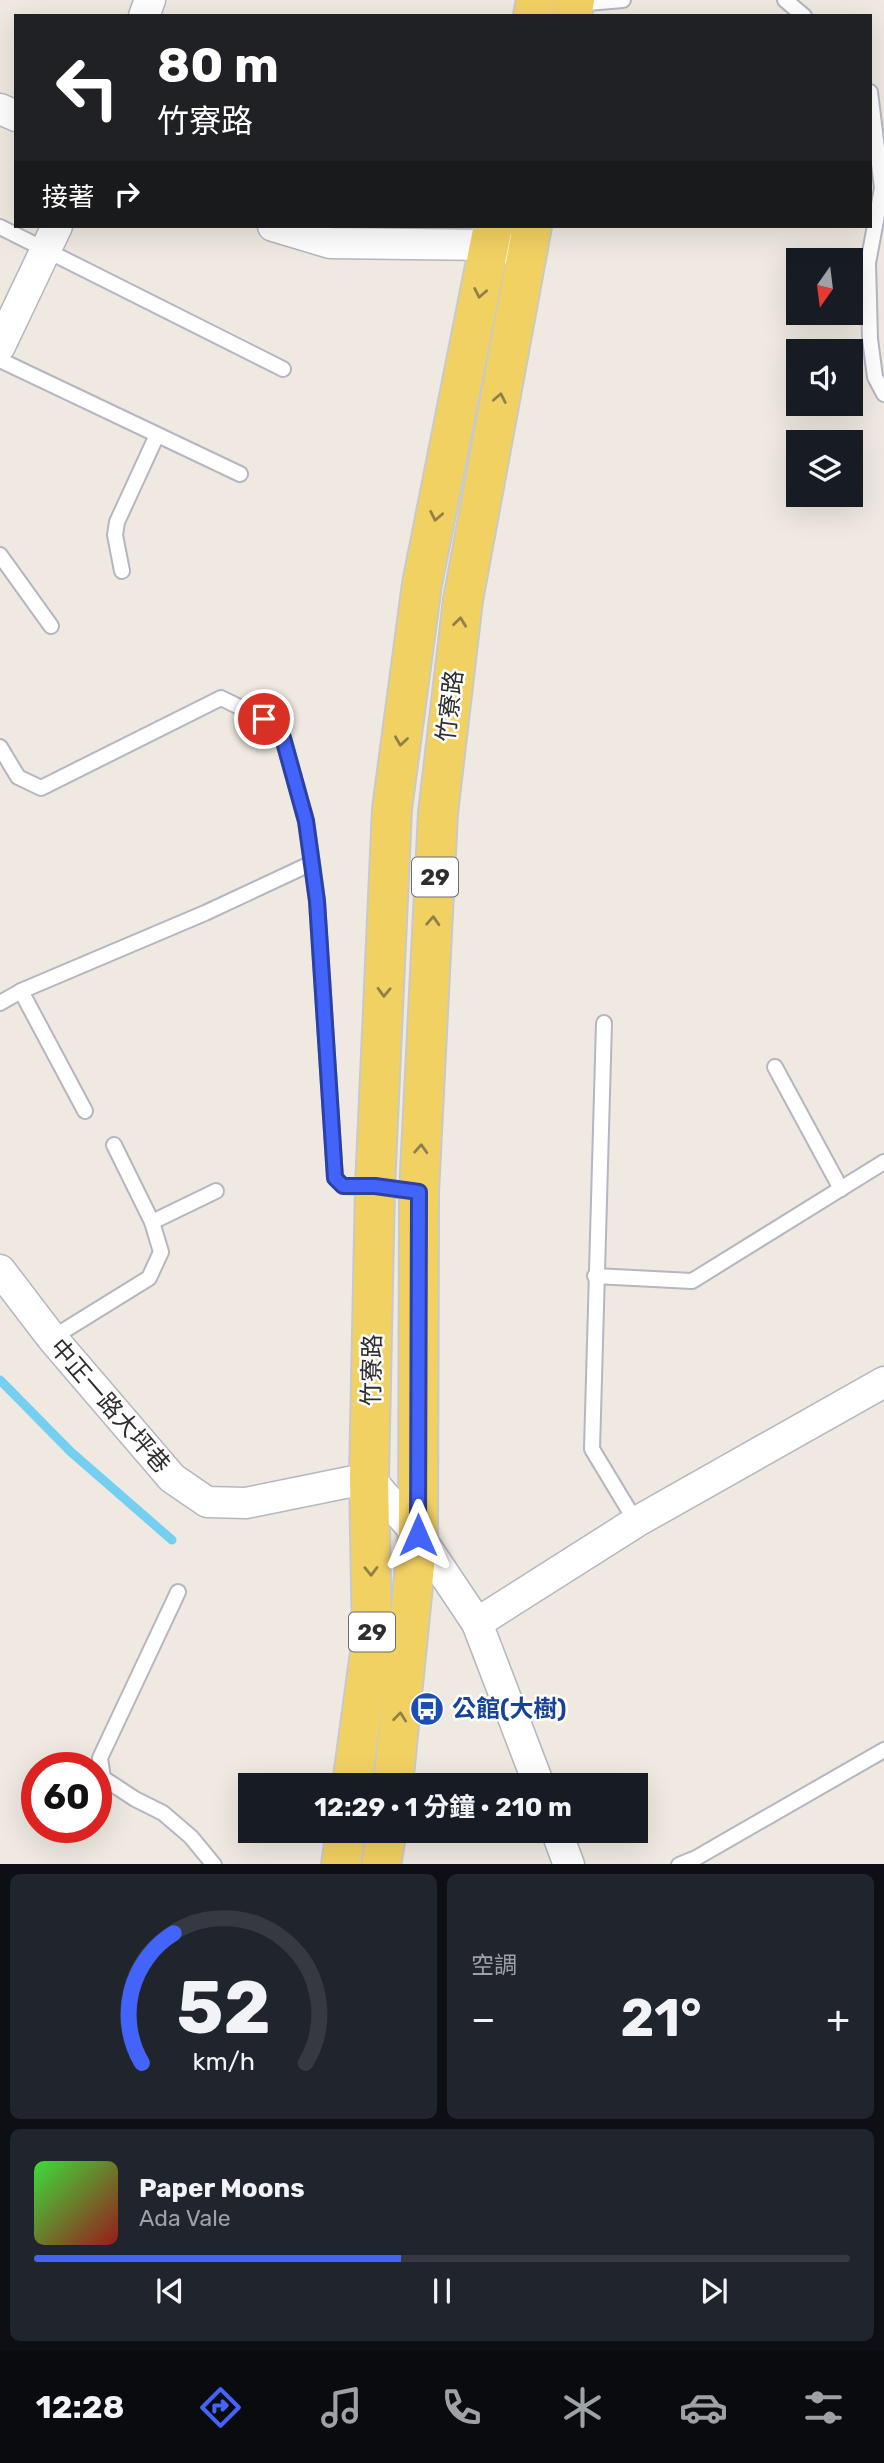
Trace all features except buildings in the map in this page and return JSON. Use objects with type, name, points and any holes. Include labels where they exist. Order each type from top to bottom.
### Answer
[{"type":"main road","name":"竹寮路","points":[[369,1478],[375,1186],[392,809],[422,584],[491,235]]},
{"type":"main road","name":"竹寮路","points":[[418,1535],[419,1192],[438,813],[463,600],[530,239]]},
{"type":"main road","name":"29","points":[[354,1773],[372,1638],[369,1478]]},
{"type":"main road","name":"29","points":[[394,1773],[418,1535]]},
{"type":"main road","points":[[341,1864],[344,1843]]},
{"type":"main road","points":[[381,1864],[385,1843]]},
{"type":"street","points":[[280,228],[330,243],[491,235],[530,239]]},
{"type":"street","points":[[0,346],[51,237]]},
{"type":"street","name":"中正一路大坪巷","points":[[0,1270],[52,1338],[172,1478],[207,1502],[246,1503],[369,1478]]},
{"type":"street","points":[[477,1623],[636,1522],[884,1382]]},
{"type":"street","points":[[369,1478],[418,1535],[477,1623],[534,1773]]},
{"type":"street","points":[[561,1843],[569,1864]]},
{"type":"lane","points":[[573,7],[624,0]]},
{"type":"lane","points":[[786,0],[802,14]]},
{"type":"lane","points":[[872,108],[882,188],[868,263],[870,339],[875,377],[884,394]]},
{"type":"lane","points":[[0,227],[51,237],[283,369]]},
{"type":"lane","points":[[0,360],[240,474]]},
{"type":"lane","points":[[122,571],[115,535],[117,522],[157,435]]},
{"type":"lane","points":[[0,555],[51,626]]},
{"type":"lane","points":[[0,747],[18,777],[41,788],[221,698],[264,719],[283,738],[306,821],[317,901],[335,1178],[343,1186],[375,1186],[419,1192]]},
{"type":"lane","points":[[0,1003],[21,991],[205,913],[312,863]]},
{"type":"lane","points":[[21,991],[85,1111]]},
{"type":"lane","points":[[604,1023],[592,1449],[636,1522]]},
{"type":"lane","points":[[775,1068],[841,1189]]},
{"type":"lane","points":[[52,1338],[149,1278],[162,1252],[152,1222],[114,1145]]},
{"type":"lane","points":[[595,1276],[692,1280],[884,1162]]},
{"type":"lane","points":[[152,1222],[216,1191]]},
{"type":"lane","points":[[178,1592],[100,1758],[103,1779],[163,1813],[191,1837],[214,1864]]},
{"type":"lane","points":[[679,1864],[696,1858],[884,1750]]},
{"type":"waterway","points":[[0,1380],[71,1452],[172,1540]]},
{"type":"place","name":"公館(大樹)","points":[[427,1709]]},
{"type":"route","points":[[264,719],[283,738],[306,821],[317,901],[335,1178],[343,1186],[375,1186],[419,1192],[418,1535]]}]
